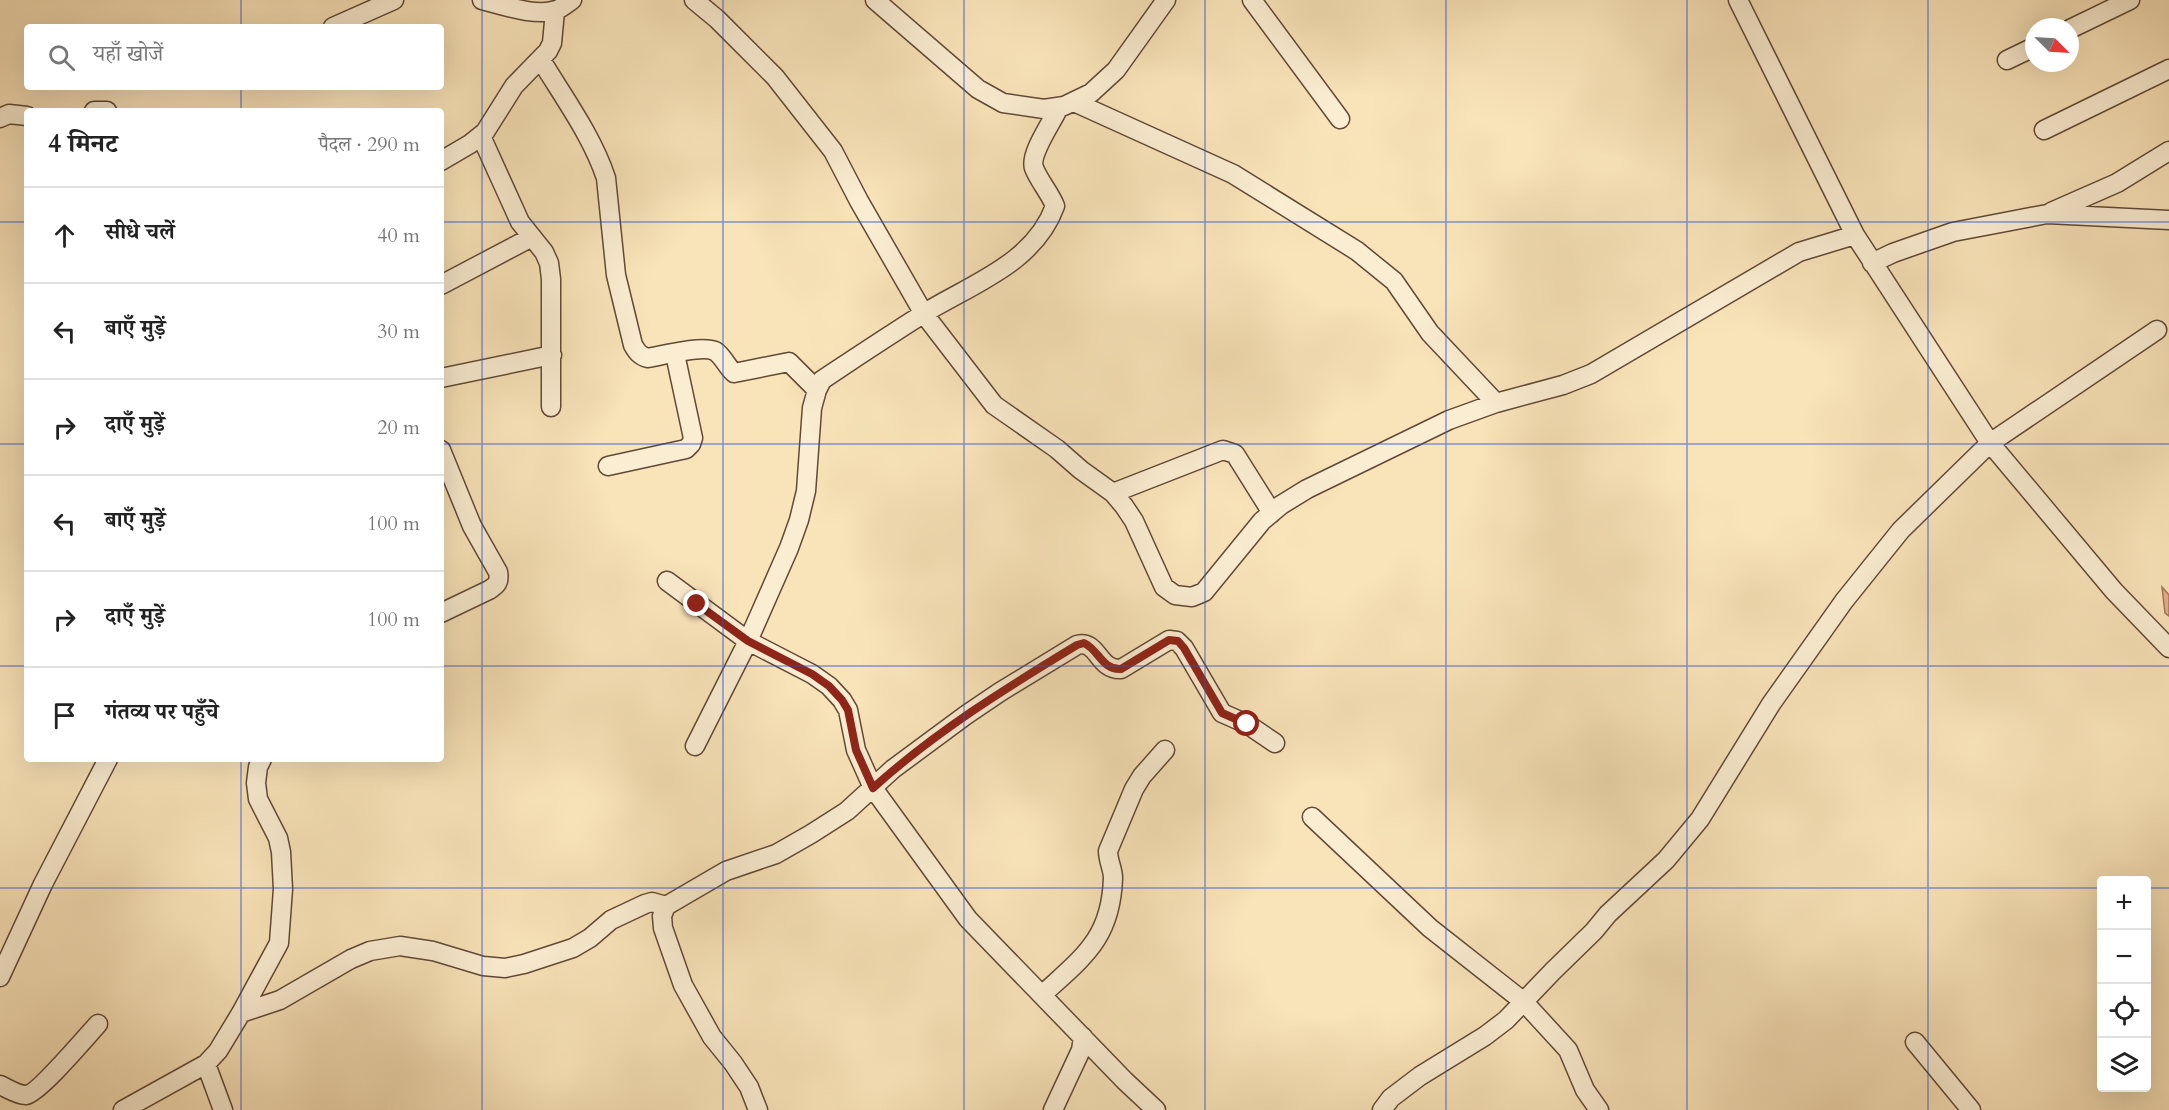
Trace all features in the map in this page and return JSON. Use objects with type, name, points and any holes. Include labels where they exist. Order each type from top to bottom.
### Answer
[{"type":"street","points":[[340,24],[394,0]]},
{"type":"street","points":[[482,0],[512,9],[530,11],[555,11],[572,0]]},
{"type":"street","points":[[694,0],[724,26],[775,77],[833,152],[924,314],[994,405],[1057,449],[1113,493],[1134,521],[1164,587],[1176,595],[1192,597],[1204,592],[1262,521],[1307,489],[1423,432],[1496,402],[1563,385],[1591,374],[1799,252],[1855,235]]},
{"type":"street","points":[[875,0],[978,89],[1003,103],[1044,109],[1067,104],[1091,93],[1116,70],[1166,0]]},
{"type":"street","points":[[1252,0],[1340,118]]},
{"type":"street","points":[[1738,0],[1855,235],[1990,442],[2114,591],[2169,648]]},
{"type":"street","points":[[2079,25],[2130,0]]},
{"type":"street","points":[[444,159],[482,136],[514,86],[541,60],[552,43],[555,11]]},
{"type":"street","points":[[2007,60],[2025,51]]},
{"type":"street","points":[[541,60],[577,120],[606,178],[616,275],[633,345],[641,356],[648,358],[704,349],[713,350],[734,373],[789,362],[817,390]]},
{"type":"street","points":[[2044,130],[2169,69]]},
{"type":"street","points":[[695,746],[748,641],[800,520],[806,491],[812,408],[822,380],[924,314],[1008,265],[1034,243],[1055,206],[1033,163],[1036,152],[1067,104]]},
{"type":"street","points":[[1067,104],[1233,174],[1357,251],[1394,280],[1430,333],[1496,402]]},
{"type":"street","points":[[0,118],[9,114],[24,116]]},
{"type":"street","points":[[482,136],[520,222],[544,252],[549,263],[551,406]]},
{"type":"street","points":[[1872,263],[1893,253],[1953,232],[2047,214],[2117,183],[2169,152]]},
{"type":"street","points":[[2047,214],[2169,220]]},
{"type":"street","points":[[444,283],[532,237]]},
{"type":"street","points":[[1382,1110],[1401,1091],[1506,1020],[1608,914],[1666,860],[1700,819],[1771,704],[1844,601],[1901,530],[1990,442],[2157,330]]},
{"type":"street","points":[[608,466],[686,449],[691,444],[693,438],[675,354]]},
{"type":"street","points":[[444,377],[552,355]]},
{"type":"street","points":[[1113,493],[1223,450],[1235,454],[1272,513]]},
{"type":"street","points":[[444,457],[472,526],[498,572],[499,579],[496,585],[489,590],[444,612]]},
{"type":"street","points":[[667,581],[748,641],[812,674],[829,686],[842,700],[848,710],[856,750],[873,788],[968,919],[1156,1110]]},
{"type":"street","points":[[758,1110],[749,1087],[734,1063],[712,1037],[683,985],[663,928],[662,916],[666,906],[726,870],[776,854],[847,811],[893,770],[999,692],[1084,643],[1090,646],[1107,667],[1114,670],[1121,669],[1169,640],[1178,641],[1222,713],[1247,724],[1275,743]]},
{"type":"street","points":[[1042,995],[1092,947],[1106,925],[1113,876],[1108,851],[1134,789],[1142,776],[1165,750]]},
{"type":"street","points":[[0,977],[43,884],[106,762]]},
{"type":"street","points":[[123,1110],[206,1064],[218,1051],[242,1013],[275,953],[281,932],[284,889],[278,838],[258,800],[256,783],[260,762]]},
{"type":"street","points":[[1312,817],[1430,928],[1524,1002],[1568,1050],[1585,1090],[1599,1110]]},
{"type":"street","points":[[242,1013],[279,1000],[351,959],[370,951],[400,946],[433,951],[483,966],[505,968],[573,948],[590,938],[611,920],[645,904],[652,902],[666,906]]},
{"type":"street","points":[[0,1084],[18,1094],[32,1093],[98,1024]]},
{"type":"street","points":[[1053,1110],[1082,1050],[1083,1037]]},
{"type":"street","points":[[1915,1042],[1971,1110]]},
{"type":"street","points":[[206,1064],[224,1110]]},
{"type":"building","points":[[2162,587],[2169,595],[2169,616],[2165,613]]},
{"type":"route","points":[[697,604],[748,641],[812,674],[829,686],[848,710],[856,750],[873,788],[893,770],[999,692],[1084,643],[1090,646],[1107,667],[1114,670],[1121,669],[1169,640],[1178,641],[1222,713],[1247,724]]}]
